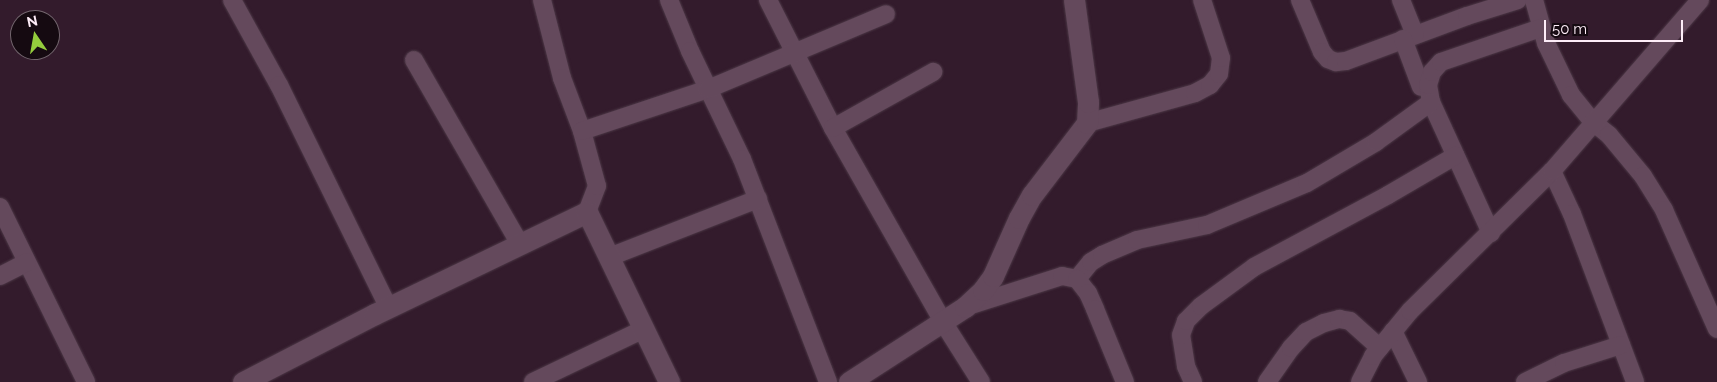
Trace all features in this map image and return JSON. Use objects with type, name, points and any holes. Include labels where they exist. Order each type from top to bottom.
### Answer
[{"type":"street","points":[[232,0],[279,85],[388,308]]},
{"type":"street","points":[[243,382],[388,308],[587,212],[597,186],[582,130],[562,78],[542,0]]},
{"type":"street","points":[[669,0],[708,89],[742,159],[828,382]]},
{"type":"street","points":[[768,0],[833,128],[944,322],[981,382]]},
{"type":"street","points":[[849,382],[944,322],[965,307],[983,290],[993,276],[1019,218],[1032,196],[1087,124],[1088,102],[1074,0]]},
{"type":"street","points":[[1087,124],[1195,93],[1210,85],[1219,74],[1221,58],[1202,0]]},
{"type":"street","points":[[1300,0],[1322,52],[1328,59],[1336,62],[1346,61],[1409,37],[1518,0]]},
{"type":"street","points":[[1401,0],[1421,87]]},
{"type":"street","points":[[1534,0],[1546,43],[1571,95],[1593,122],[1610,135],[1643,176],[1664,210],[1717,329]]},
{"type":"street","points":[[1360,382],[1380,348],[1393,331],[1552,171],[1700,0]]},
{"type":"street","points":[[582,130],[708,89],[886,14]]},
{"type":"street","points":[[1491,233],[1431,102],[1428,85],[1432,72],[1441,62],[1541,28]]},
{"type":"street","points":[[414,60],[520,244]]},
{"type":"street","points":[[833,128],[933,72]]},
{"type":"street","points":[[1077,279],[1091,262],[1102,255],[1137,240],[1200,228],[1307,184],[1376,142],[1431,102]]},
{"type":"street","points":[[1194,382],[1186,366],[1181,335],[1186,321],[1201,306],[1254,267],[1456,156]]},
{"type":"street","points":[[1552,171],[1572,214],[1635,382]]},
{"type":"street","points":[[609,257],[758,199]]},
{"type":"street","points":[[0,207],[86,382]]},
{"type":"street","points":[[587,212],[669,382]]},
{"type":"street","points":[[0,276],[27,262]]},
{"type":"street","points":[[965,307],[1062,276],[1077,279],[1088,293],[1124,382]]},
{"type":"street","points":[[1267,382],[1301,338],[1324,323],[1339,319],[1350,321],[1380,348]]},
{"type":"street","points":[[533,382],[644,329]]},
{"type":"street","points":[[1393,331],[1418,382]]},
{"type":"street","points":[[1526,382],[1564,363],[1621,344]]}]
